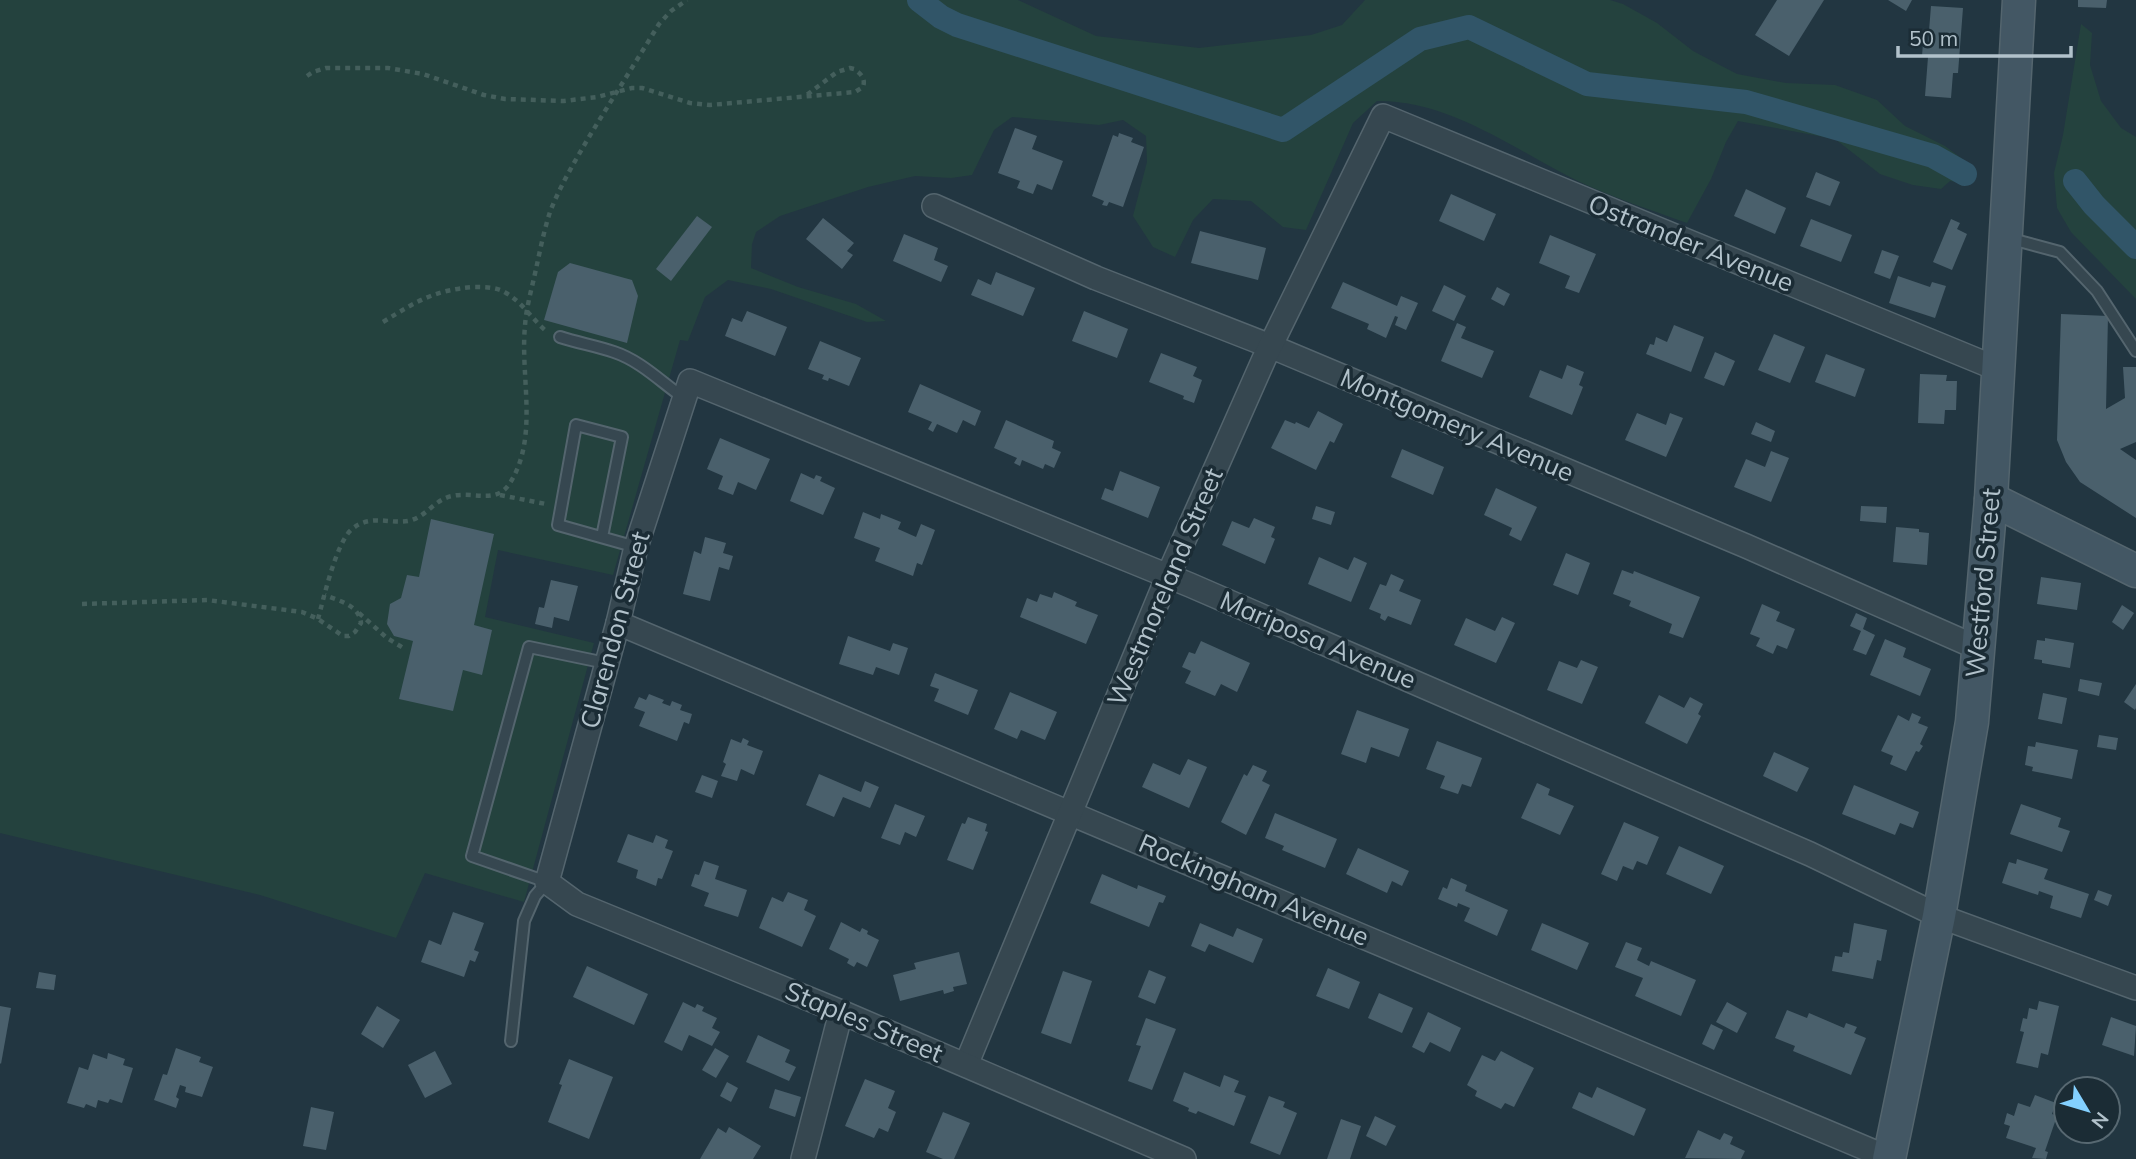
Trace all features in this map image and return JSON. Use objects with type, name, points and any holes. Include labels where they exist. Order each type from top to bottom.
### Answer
[{"type":"main road","name":"Westford Street","points":[[1890,1159],[1939,916],[1972,722],[1990,499],[2020,0]]},
{"type":"main road","points":[[1990,499],[2136,571]]},
{"type":"street","name":"Westmoreland Street","points":[[966,1065],[1168,576],[1270,346],[1383,116]]},
{"type":"street","name":"Ostrander Avenue","points":[[1383,116],[1998,369]]},
{"type":"street","name":"Montgomery Avenue","points":[[934,206],[1096,278],[1270,346],[1746,546],[1978,648]]},
{"type":"street","name":"Clarendon Street","points":[[547,882],[618,623],[636,547],[687,389]]},
{"type":"street","name":"Mariposa Avenue","points":[[687,389],[1168,576],[1810,854],[1939,916],[2136,988]]},
{"type":"street","name":"Rockingham Avenue","points":[[618,623],[1890,1159]]},
{"type":"street","name":"Staples Street","points":[[547,882],[577,904],[841,1012],[1184,1159]]},
{"type":"street","points":[[803,1159],[841,1012]]},
{"type":"lane","points":[[2006,238],[2060,252],[2097,291],[2136,351]]},
{"type":"lane","points":[[560,337],[614,352],[632,360],[672,389],[687,389]]},
{"type":"lane","points":[[602,537],[622,437],[576,425],[558,525],[636,547]]},
{"type":"lane","points":[[512,1041],[524,921],[535,896],[547,882],[472,856],[475,843],[529,647],[606,663]]},
{"type":"path","points":[[499,495],[512,481],[525,438],[524,325],[550,213],[569,172],[659,24],[687,0]]},
{"type":"path","points":[[307,76],[326,68],[402,70],[423,74],[484,95],[520,100],[564,101],[597,97],[632,88],[690,103],[710,105],[804,97],[855,92],[863,87],[863,79],[854,69],[842,69],[804,97]]},
{"type":"path","points":[[383,322],[422,298],[439,292],[487,286],[506,292],[528,310],[549,333],[560,337]]},
{"type":"path","points":[[318,619],[342,541],[352,529],[364,523],[377,519],[410,521],[444,498],[465,494],[491,497],[499,495],[561,507]]},
{"type":"path","points":[[325,595],[356,610],[387,638],[405,649]]},
{"type":"path","points":[[82,604],[206,600],[302,612],[343,636],[349,636],[360,627],[361,617],[356,610]]},
{"type":"green space","points":[[0,0],[1018,0],[1096,36],[1199,48],[1311,35],[1342,25],[1365,0],[1610,0],[1623,4],[1657,23],[1693,51],[1737,74],[1786,83],[1835,85],[1877,100],[1905,126],[1945,146],[1973,167],[1963,183],[1950,181],[1941,189],[1913,185],[1880,174],[1835,139],[1738,121],[1687,223],[1580,182],[1457,118],[1404,103],[1377,101],[1353,123],[1306,230],[1283,227],[1251,201],[1213,199],[1193,220],[1175,257],[1153,247],[1133,216],[1147,162],[1146,136],[1123,120],[1099,125],[1012,117],[994,130],[972,175],[951,178],[915,176],[868,187],[780,216],[756,232],[752,244],[751,268],[798,287],[856,304],[886,321],[867,322],[771,289],[728,280],[705,297],[688,341],[680,340],[613,575],[498,550],[485,617],[594,643],[524,902],[425,873],[396,938],[260,895],[0,833]]},
{"type":"green space","points":[[2081,24],[2092,33],[2090,65],[2101,101],[2121,128],[2136,137],[2136,299],[2071,232],[2057,208],[2054,173]]},
{"type":"building","points":[[1777,0],[1824,0],[1789,56],[1755,35]]},
{"type":"building","points":[[1888,0],[1912,0],[1906,11]]},
{"type":"building","points":[[2078,0],[2107,0],[2106,8],[2078,7]]},
{"type":"building","points":[[1931,6],[1963,8],[1958,73],[1953,73],[1951,98],[1925,96],[1928,57],[1922,56],[1923,43],[1928,43]]},
{"type":"building","points":[[1015,128],[1037,136],[1032,149],[1063,161],[1052,190],[1037,184],[1033,194],[1017,188],[1020,181],[998,173]]},
{"type":"building","points":[[1119,133],[1133,138],[1131,142],[1144,147],[1123,207],[1109,202],[1107,206],[1102,205],[1104,201],[1092,196],[1113,135],[1118,137]]},
{"type":"building","points":[[1816,172],[1840,182],[1830,206],[1806,197]]},
{"type":"building","points":[[1746,189],[1786,208],[1775,234],[1734,216]]},
{"type":"building","points":[[1451,194],[1496,214],[1484,241],[1439,221]]},
{"type":"building","points":[[697,216],[712,227],[671,281],[656,269]]},
{"type":"building","points":[[823,218],[854,243],[847,251],[853,255],[842,269],[806,239]]},
{"type":"building","points":[[1811,219],[1852,235],[1841,262],[1800,246]]},
{"type":"building","points":[[1951,219],[1960,223],[1957,229],[1967,234],[1952,270],[1933,262]]},
{"type":"building","points":[[1200,231],[1266,248],[1258,280],[1191,263]]},
{"type":"building","points":[[904,234],[938,248],[934,260],[948,266],[941,282],[893,261]]},
{"type":"building","points":[[1550,235],[1596,254],[1579,293],[1565,288],[1570,276],[1539,263]]},
{"type":"building","points":[[1882,250],[1899,256],[1890,279],[1874,273]]},
{"type":"building","points":[[570,263],[632,280],[638,296],[627,343],[544,320],[558,272]]},
{"type":"building","points":[[996,272],[1035,288],[1023,316],[971,295],[978,279],[991,285]]},
{"type":"building","points":[[1898,276],[1930,287],[1932,282],[1946,286],[1935,318],[1889,303]]},
{"type":"building","points":[[1343,282],[1397,306],[1401,296],[1418,303],[1406,330],[1395,325],[1398,317],[1395,316],[1386,338],[1367,329],[1369,324],[1331,308]]},
{"type":"building","points":[[1444,285],[1466,296],[1454,321],[1432,311]]},
{"type":"building","points":[[1497,287],[1510,294],[1504,306],[1491,299]]},
{"type":"building","points":[[747,311],[787,327],[775,356],[725,336],[732,318],[742,322]]},
{"type":"building","points":[[1084,311],[1128,329],[1117,358],[1072,341]]},
{"type":"building","points":[[2061,314],[2108,316],[2106,409],[2125,398],[2123,367],[2136,367],[2136,442],[2120,449],[2136,460],[2136,518],[2080,482],[2066,462],[2057,440]]},
{"type":"building","points":[[1457,323],[1466,327],[1461,338],[1494,351],[1482,378],[1441,361]]},
{"type":"building","points":[[1674,325],[1704,337],[1691,372],[1646,354],[1650,344],[1654,345],[1656,337],[1667,342]]},
{"type":"building","points":[[1774,334],[1805,347],[1790,383],[1758,370]]},
{"type":"building","points":[[820,341],[861,358],[849,386],[829,378],[828,381],[822,379],[824,375],[808,369]]},
{"type":"building","points":[[1715,352],[1735,361],[1724,386],[1704,378]]},
{"type":"building","points":[[1161,353],[1197,367],[1193,376],[1202,380],[1194,403],[1183,399],[1184,396],[1149,382]]},
{"type":"building","points":[[1826,354],[1865,369],[1855,397],[1815,382]]},
{"type":"building","points":[[1567,365],[1584,372],[1579,385],[1583,387],[1572,415],[1529,397],[1540,370],[1562,379]]},
{"type":"building","points":[[1920,374],[1947,375],[1946,381],[1957,381],[1956,410],[1945,410],[1944,424],[1918,423]]},
{"type":"building","points":[[920,384],[981,411],[975,426],[963,420],[957,433],[937,424],[933,432],[928,429],[932,422],[908,412]]},
{"type":"building","points":[[1318,411],[1343,424],[1334,443],[1330,441],[1316,470],[1271,448],[1285,420],[1309,428]]},
{"type":"building","points":[[1637,413],[1666,425],[1670,413],[1683,418],[1666,457],[1625,440]]},
{"type":"building","points":[[1006,420],[1054,441],[1052,448],[1061,452],[1054,468],[1045,464],[1043,469],[1022,460],[1020,466],[1014,463],[1017,458],[994,448]]},
{"type":"building","points":[[1756,422],[1775,431],[1771,442],[1751,434]]},
{"type":"building","points":[[720,438],[770,459],[756,490],[738,482],[733,495],[718,489],[723,476],[707,469]]},
{"type":"building","points":[[1402,449],[1444,467],[1433,495],[1391,477]]},
{"type":"building","points":[[1771,451],[1789,458],[1771,502],[1734,487],[1746,459],[1765,467]]},
{"type":"building","points":[[1120,471],[1160,487],[1148,518],[1101,499],[1105,488],[1113,491]]},
{"type":"building","points":[[801,473],[814,479],[816,475],[822,477],[820,481],[835,488],[823,515],[790,501]]},
{"type":"building","points":[[1496,488],[1537,507],[1521,541],[1509,535],[1512,528],[1484,515]]},
{"type":"building","points":[[1316,506],[1335,512],[1331,525],[1312,519]]},
{"type":"building","points":[[1861,506],[1887,507],[1886,523],[1860,521]]},
{"type":"building","points":[[863,512],[880,519],[881,514],[901,522],[898,529],[916,537],[921,524],[935,530],[922,565],[917,563],[913,576],[875,561],[880,548],[854,538]]},
{"type":"building","points":[[1254,518],[1275,527],[1271,537],[1275,539],[1265,564],[1222,545],[1232,521],[1249,528]]},
{"type":"building","points":[[431,519],[494,534],[474,625],[492,630],[482,675],[463,670],[453,711],[399,699],[413,641],[394,636],[387,624],[390,604],[401,598],[407,575],[419,577]]},
{"type":"building","points":[[1896,527],[1919,529],[1919,532],[1929,533],[1927,565],[1893,562]]},
{"type":"building","points":[[705,537],[726,543],[723,553],[733,556],[729,570],[719,567],[710,601],[683,594],[694,551],[701,554]]},
{"type":"building","points":[[1566,553],[1590,563],[1578,595],[1553,585]]},
{"type":"building","points":[[1319,557],[1348,570],[1354,557],[1367,563],[1351,602],[1308,584]]},
{"type":"building","points":[[1622,570],[1633,574],[1634,571],[1700,597],[1683,638],[1669,633],[1672,624],[1629,606],[1631,601],[1613,594]]},
{"type":"building","points":[[1391,574],[1404,580],[1399,591],[1421,600],[1411,625],[1388,616],[1385,621],[1380,618],[1381,614],[1369,609],[1380,584],[1386,586]]},
{"type":"building","points":[[2041,577],[2081,583],[2077,610],[2037,604]]},
{"type":"building","points":[[551,580],[578,586],[569,621],[554,617],[552,628],[535,624],[539,607],[544,608]]},
{"type":"building","points":[[1054,592],[1077,602],[1075,606],[1098,615],[1086,644],[1020,617],[1027,598],[1037,602],[1040,594],[1052,598]]},
{"type":"building","points":[[1762,604],[1780,612],[1776,621],[1795,629],[1787,649],[1777,645],[1773,654],[1756,646],[1760,638],[1750,634]]},
{"type":"building","points":[[2122,605],[2134,613],[2123,630],[2112,622]]},
{"type":"building","points":[[1856,613],[1867,618],[1863,629],[1875,635],[1866,655],[1853,650],[1861,631],[1850,626]]},
{"type":"building","points":[[1502,617],[1515,623],[1496,663],[1454,645],[1466,618],[1495,631]]},
{"type":"building","points":[[848,636],[890,651],[893,643],[908,648],[899,675],[876,667],[873,675],[839,664]]},
{"type":"building","points":[[2045,638],[2074,643],[2070,668],[2034,659],[2037,640],[2045,641]]},
{"type":"building","points":[[1885,639],[1906,648],[1903,657],[1931,669],[1920,696],[1870,675]]},
{"type":"building","points":[[1201,641],[1250,663],[1237,692],[1221,684],[1215,696],[1185,683],[1191,671],[1182,667],[1189,652],[1195,654]]},
{"type":"building","points":[[1581,660],[1598,667],[1582,704],[1547,690],[1559,661],[1577,668]]},
{"type":"building","points":[[935,673],[978,690],[968,715],[934,701],[939,689],[930,686]]},
{"type":"building","points":[[2080,679],[2102,683],[2099,696],[2078,691]]},
{"type":"building","points":[[2136,684],[2136,708],[2135,710],[2124,702]]},
{"type":"building","points":[[1010,692],[1057,712],[1045,740],[1021,730],[1017,739],[994,729]]},
{"type":"building","points":[[2043,693],[2067,698],[2062,724],[2038,719]]},
{"type":"building","points":[[649,694],[664,700],[662,703],[670,706],[672,701],[682,705],[680,710],[692,714],[689,724],[684,722],[677,741],[639,726],[645,712],[634,708],[639,697],[646,700]]},
{"type":"building","points":[[1659,695],[1684,708],[1690,697],[1703,704],[1698,714],[1701,716],[1687,744],[1645,723]]},
{"type":"building","points":[[1357,710],[1409,729],[1399,757],[1371,747],[1366,763],[1341,754]]},
{"type":"building","points":[[1912,713],[1921,717],[1918,723],[1928,727],[1920,744],[1923,746],[1919,752],[1916,751],[1906,771],[1890,764],[1893,756],[1881,751],[1898,715],[1909,721]]},
{"type":"building","points":[[2099,735],[2118,738],[2116,750],[2097,747]]},
{"type":"building","points":[[743,738],[749,741],[747,745],[763,751],[754,775],[741,769],[737,781],[721,776],[731,739],[741,743]]},
{"type":"building","points":[[1437,741],[1482,758],[1471,787],[1462,784],[1458,794],[1440,788],[1445,776],[1426,769]]},
{"type":"building","points":[[2036,742],[2078,750],[2072,779],[2032,771],[2033,767],[2025,765],[2028,746],[2035,747]]},
{"type":"building","points":[[1774,752],[1809,768],[1797,792],[1763,776]]},
{"type":"building","points":[[1188,759],[1207,767],[1189,808],[1142,787],[1153,763],[1180,775]]},
{"type":"building","points":[[1253,765],[1267,771],[1262,781],[1270,785],[1246,835],[1221,822],[1244,774],[1247,776]]},
{"type":"building","points":[[819,774],[861,792],[865,781],[879,787],[870,808],[843,797],[834,817],[806,805]]},
{"type":"building","points":[[702,775],[718,781],[712,798],[695,792]]},
{"type":"building","points":[[1537,783],[1550,789],[1548,795],[1574,806],[1560,835],[1521,818]]},
{"type":"building","points":[[1854,785],[1919,812],[1913,828],[1900,823],[1895,835],[1842,814]]},
{"type":"building","points":[[895,804],[925,816],[916,837],[905,832],[900,845],[881,838]]},
{"type":"building","points":[[2021,804],[2061,818],[2058,827],[2070,831],[2062,852],[2010,834]]},
{"type":"building","points":[[1275,813],[1337,839],[1325,868],[1282,850],[1284,846],[1265,838]]},
{"type":"building","points":[[968,817],[987,824],[985,831],[988,832],[973,870],[947,860],[962,823],[965,824]]},
{"type":"building","points":[[1624,822],[1659,837],[1647,865],[1637,861],[1633,870],[1623,866],[1617,881],[1601,874]]},
{"type":"building","points":[[628,834],[653,843],[656,835],[668,840],[665,848],[673,851],[662,879],[658,878],[656,886],[636,878],[638,870],[617,862]]},
{"type":"building","points":[[1679,846],[1724,866],[1711,894],[1666,874]]},
{"type":"building","points":[[1358,848],[1409,871],[1402,886],[1392,881],[1387,893],[1346,874]]},
{"type":"building","points":[[2017,859],[2048,869],[2044,879],[2089,894],[2081,918],[2050,908],[2053,896],[2039,891],[2038,895],[2002,883],[2009,862],[2016,864]]},
{"type":"building","points":[[704,861],[719,866],[715,879],[747,890],[738,917],[704,906],[709,893],[691,886]]},
{"type":"building","points":[[1102,874],[1137,889],[1138,885],[1166,896],[1163,903],[1159,902],[1149,927],[1090,903]]},
{"type":"building","points":[[1451,878],[1467,885],[1465,891],[1508,910],[1497,936],[1464,921],[1470,908],[1458,903],[1457,907],[1438,899],[1443,887],[1447,889]]},
{"type":"building","points":[[2098,890],[2112,895],[2108,906],[2094,900]]},
{"type":"building","points":[[788,892],[808,900],[804,910],[816,916],[802,947],[759,928],[772,897],[783,902]]},
{"type":"building","points":[[453,912],[484,923],[474,950],[479,952],[475,962],[470,960],[464,977],[421,962],[429,940],[441,945]]},
{"type":"building","points":[[841,922],[860,932],[862,928],[879,940],[867,967],[857,962],[854,967],[847,963],[849,959],[829,949]]},
{"type":"building","points":[[1200,923],[1233,937],[1237,928],[1263,939],[1253,963],[1209,944],[1205,952],[1191,946]]},
{"type":"building","points":[[1542,923],[1589,943],[1577,970],[1531,950]]},
{"type":"building","points":[[1854,923],[1887,930],[1881,961],[1877,960],[1873,979],[1832,971],[1835,956],[1842,957],[1843,952],[1849,953]]},
{"type":"building","points":[[1626,942],[1642,948],[1637,960],[1649,966],[1651,961],[1696,980],[1681,1016],[1635,996],[1643,978],[1615,967]]},
{"type":"building","points":[[959,952],[967,984],[953,987],[954,991],[944,994],[943,990],[900,1001],[893,975],[916,969],[914,963]]},
{"type":"building","points":[[587,966],[648,994],[634,1025],[573,997]]},
{"type":"building","points":[[1328,968],[1360,982],[1349,1009],[1316,996]]},
{"type":"building","points":[[1149,970],[1166,977],[1155,1004],[1138,997]]},
{"type":"building","points":[[1063,971],[1092,981],[1071,1044],[1041,1033]]},
{"type":"building","points":[[39,972],[56,975],[54,990],[36,988]]},
{"type":"building","points":[[1379,993],[1413,1008],[1402,1033],[1368,1018]]},
{"type":"building","points":[[2039,1001],[2059,1006],[2048,1055],[2041,1053],[2038,1068],[2016,1063],[2024,1032],[2020,1031],[2023,1018],[2027,1019],[2029,1008],[2037,1010]]},
{"type":"building","points":[[683,1002],[695,1008],[697,1004],[704,1007],[702,1011],[717,1018],[712,1028],[720,1032],[712,1046],[689,1035],[682,1051],[664,1042]]},
{"type":"building","points":[[1727,1002],[1747,1013],[1737,1033],[1716,1022]]},
{"type":"building","points":[[0,1006],[11,1008],[1,1064],[0,1063]]},
{"type":"building","points":[[377,1006],[400,1020],[383,1048],[361,1034]]},
{"type":"building","points":[[1787,1010],[1807,1018],[1809,1013],[1844,1028],[1846,1023],[1857,1027],[1854,1033],[1866,1038],[1851,1075],[1793,1051],[1795,1046],[1775,1038]]},
{"type":"building","points":[[1428,1012],[1461,1028],[1450,1052],[1430,1042],[1424,1053],[1412,1047]]},
{"type":"building","points":[[2111,1017],[2136,1026],[2134,1056],[2102,1045]]},
{"type":"building","points":[[1146,1018],[1176,1029],[1152,1090],[1128,1081],[1141,1046],[1136,1045]]},
{"type":"building","points":[[1711,1024],[1723,1030],[1714,1050],[1702,1044]]},
{"type":"building","points":[[758,1035],[790,1050],[785,1062],[796,1067],[789,1081],[746,1062]]},
{"type":"building","points":[[176,1048],[201,1057],[199,1062],[213,1067],[202,1097],[185,1092],[186,1087],[180,1085],[176,1108],[154,1100],[163,1074],[167,1075]]},
{"type":"building","points":[[715,1048],[729,1056],[716,1078],[702,1070]]},
{"type":"building","points":[[435,1051],[452,1084],[425,1098],[408,1065]]},
{"type":"building","points":[[1501,1051],[1534,1068],[1514,1107],[1505,1103],[1501,1109],[1475,1096],[1477,1091],[1467,1085],[1482,1055],[1495,1061]]},
{"type":"building","points":[[108,1053],[125,1059],[123,1065],[133,1068],[122,1103],[110,1099],[108,1103],[98,1100],[96,1108],[86,1104],[84,1108],[67,1103],[79,1067],[88,1070],[93,1054],[107,1059]]},
{"type":"building","points":[[569,1059],[613,1077],[589,1139],[548,1122]]},
{"type":"building","points":[[1184,1072],[1220,1087],[1224,1075],[1239,1081],[1234,1092],[1246,1096],[1234,1126],[1198,1111],[1196,1114],[1188,1111],[1189,1108],[1173,1101]]},
{"type":"building","points":[[865,1079],[895,1091],[888,1108],[896,1112],[888,1132],[879,1128],[874,1138],[845,1126]]},
{"type":"building","points":[[727,1082],[738,1088],[731,1102],[720,1096]]},
{"type":"building","points":[[1597,1087],[1646,1109],[1634,1136],[1572,1108],[1579,1092],[1592,1098]]},
{"type":"building","points":[[775,1089],[801,1097],[795,1117],[769,1108]]},
{"type":"building","points":[[2035,1095],[2052,1101],[2052,1131],[2045,1151],[2048,1152],[2046,1159],[2032,1158],[2036,1148],[2006,1138],[2010,1126],[2004,1124],[2007,1113],[2014,1116],[2018,1103],[2030,1107]]},
{"type":"building","points":[[1269,1096],[1285,1102],[1283,1107],[1297,1113],[1280,1155],[1250,1143]]},
{"type":"building","points":[[311,1107],[334,1112],[326,1150],[303,1146]]},
{"type":"building","points":[[943,1112],[970,1123],[954,1159],[943,1159],[926,1152]]},
{"type":"building","points":[[1375,1116],[1396,1126],[1386,1146],[1366,1136]]},
{"type":"building","points":[[1341,1119],[1361,1126],[1350,1159],[1327,1159]]},
{"type":"building","points":[[729,1127],[761,1146],[753,1159],[700,1159],[718,1128],[726,1133]]},
{"type":"building","points":[[1698,1130],[1720,1140],[1724,1133],[1733,1137],[1730,1144],[1745,1151],[1741,1159],[1685,1158]]},
{"type":"waterway","points":[[919,0],[941,17],[957,25],[1283,130],[1420,39],[1469,27],[1587,84],[1746,102],[1933,156],[1965,174]]},
{"type":"waterway","points":[[2075,181],[2094,205],[2136,247]]}]
